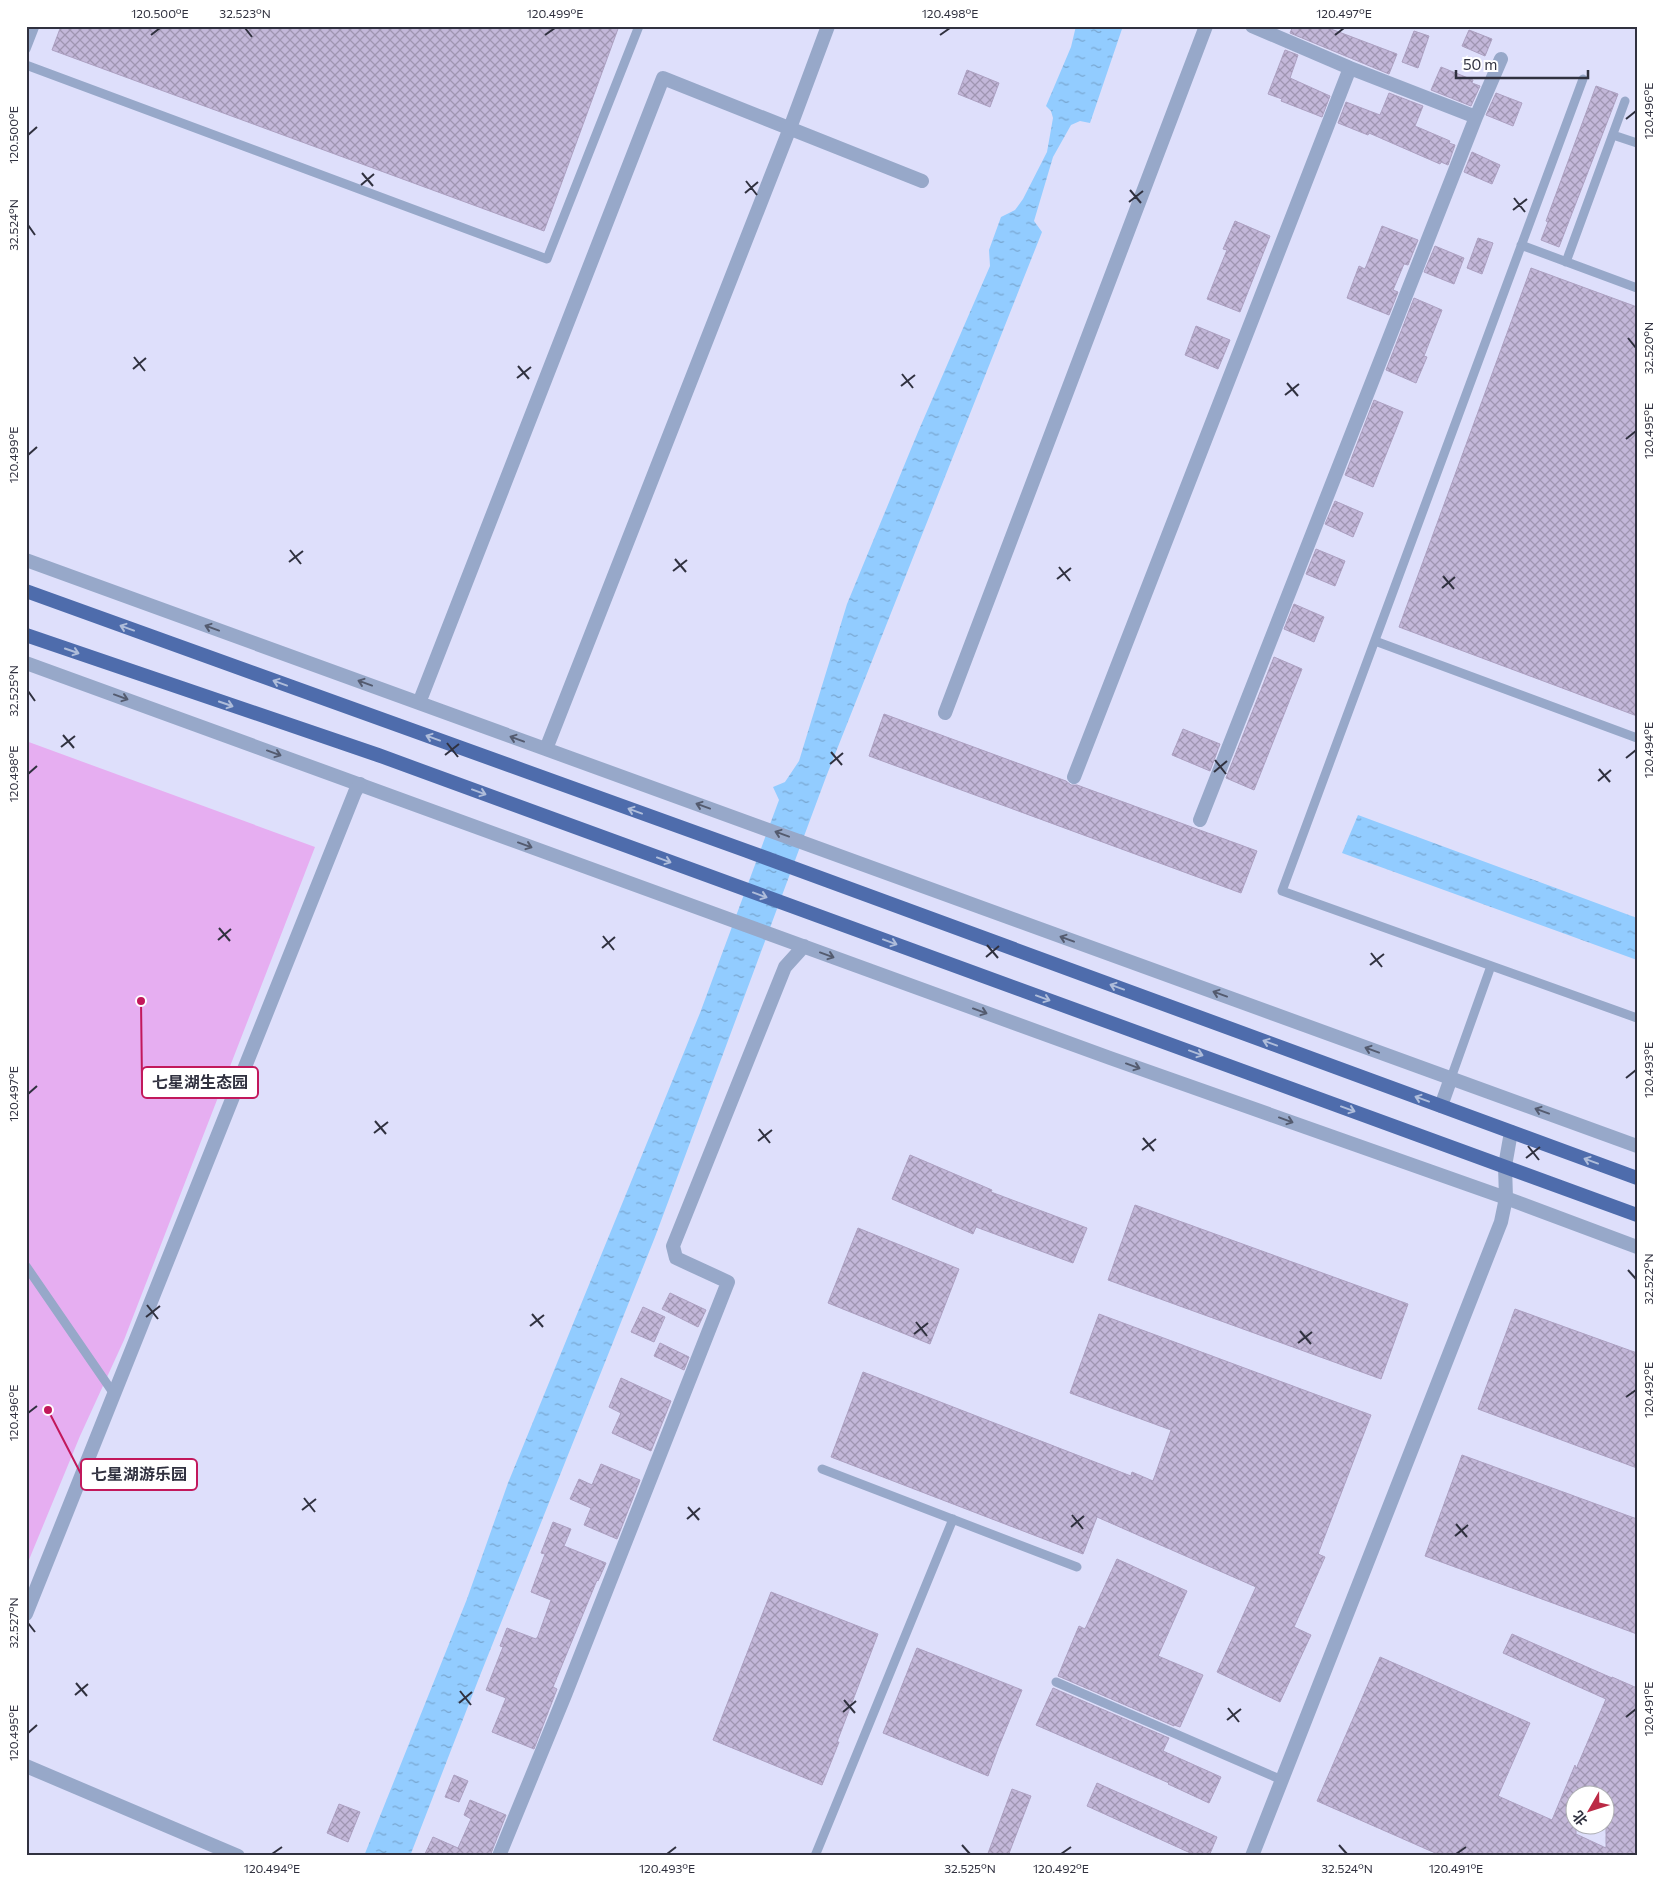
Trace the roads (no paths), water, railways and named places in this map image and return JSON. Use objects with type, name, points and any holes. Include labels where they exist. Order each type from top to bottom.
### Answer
[{"type":"highway","points":[[26,591],[747,851],[1637,1178]]},
{"type":"highway","points":[[26,635],[387,758],[1637,1215]]},
{"type":"street","points":[[546,749],[790,128],[828,26]]},
{"type":"street","points":[[945,713],[1206,26]]},
{"type":"street","points":[[1252,26],[1350,68],[1476,117]]},
{"type":"street","points":[[1200,820],[1476,117],[1501,59]]},
{"type":"street","points":[[1074,777],[1350,68]]},
{"type":"street","points":[[419,703],[663,78],[922,181]]},
{"type":"street","points":[[26,560],[1637,1146]]},
{"type":"street","points":[[26,663],[1110,1058],[1506,1198],[1637,1247]]},
{"type":"street","points":[[26,1614],[360,784]]},
{"type":"street","points":[[499,1856],[728,1282],[676,1258],[673,1246],[784,967],[804,946]]},
{"type":"street","points":[[1441,1106],[1451,1078]]},
{"type":"street","points":[[1252,1856],[1501,1222],[1506,1198],[1505,1166],[1511,1132]]},
{"type":"street","points":[[26,1766],[238,1856]]},
{"type":"lane","points":[[26,49],[35,26]]},
{"type":"lane","points":[[26,65],[547,259],[639,26]]},
{"type":"lane","points":[[1583,79],[1282,891],[1637,1018]]},
{"type":"lane","points":[[1566,262],[1625,101]]},
{"type":"lane","points":[[1613,135],[1637,143]]},
{"type":"lane","points":[[1522,245],[1637,288]]},
{"type":"lane","points":[[1374,641],[1637,738]]},
{"type":"lane","points":[[1451,1078],[1491,966]]},
{"type":"lane","points":[[26,1266],[114,1394]]},
{"type":"lane","points":[[822,1469],[1077,1567]]},
{"type":"lane","points":[[815,1856],[953,1520]]},
{"type":"lane","points":[[1056,1682],[1282,1780]]},
{"type":"water","points":[[1076,26],[1123,26],[1090,123],[1080,121],[1071,125],[1053,157],[1034,221],[1042,232],[826,777],[655,1237],[410,1856],[364,1856],[467,1599],[508,1483],[700,1013],[779,800],[773,787],[785,782],[799,761],[847,604],[918,432],[990,266],[989,250],[1001,217],[1015,210],[1023,199],[1047,152],[1053,118],[1051,111],[1046,106],[1071,47]]},
{"type":"water","points":[[1358,815],[1637,918],[1637,960],[1342,853]]},
{"type":"place","name":"七星湖生态园","points":[[141,1001]]},
{"type":"place","name":"七星湖游乐园","points":[[48,1410]]}]
